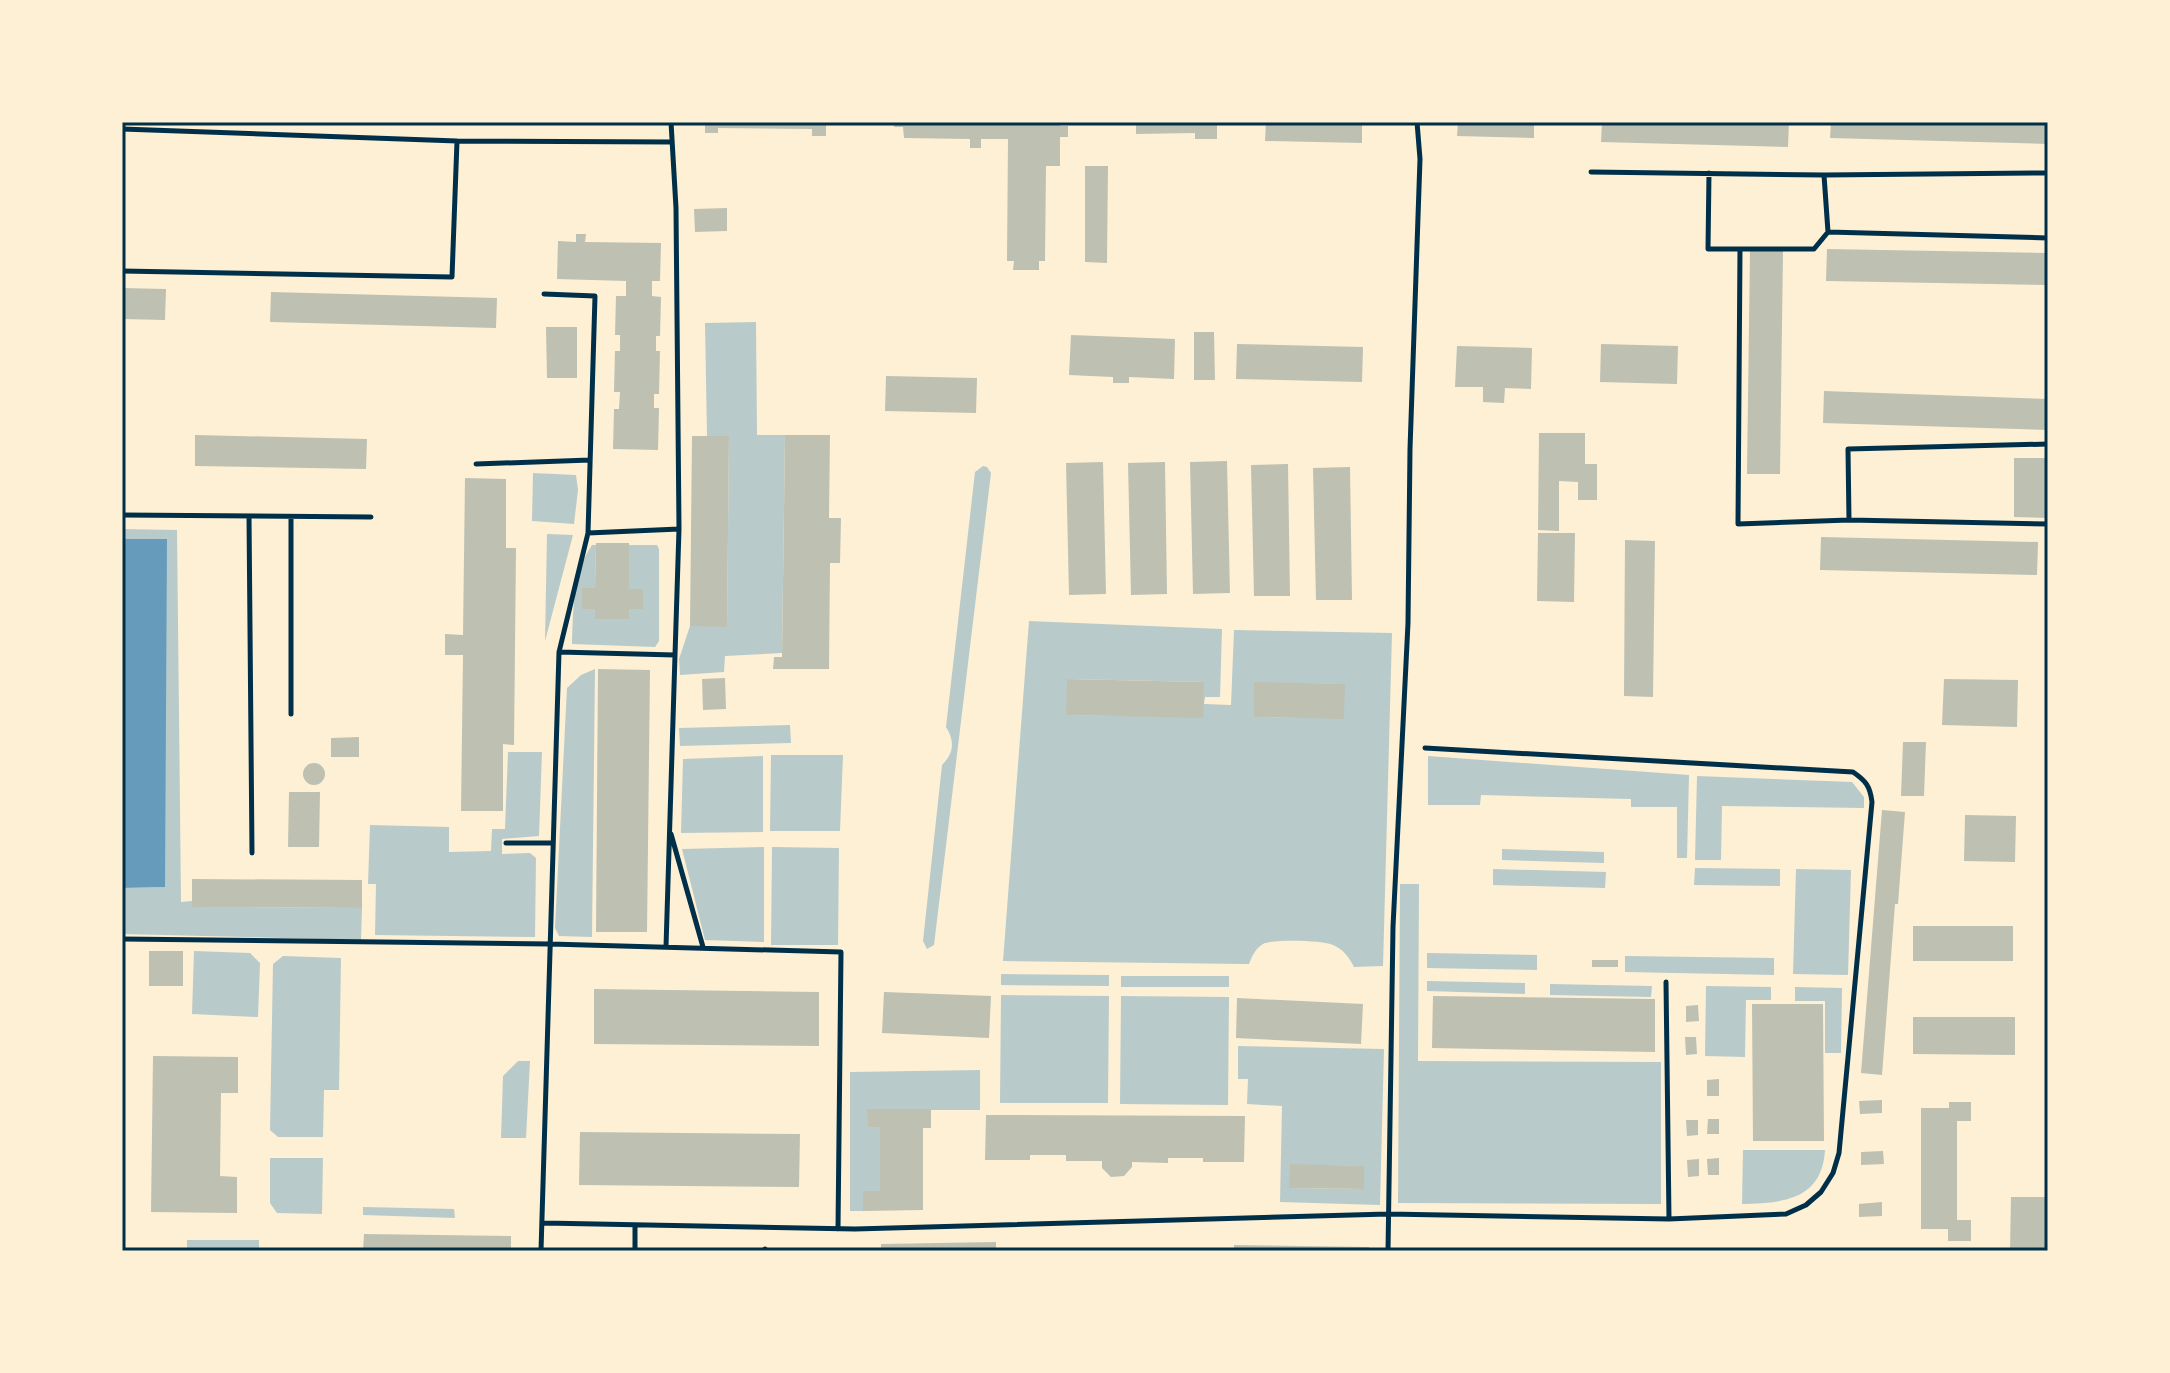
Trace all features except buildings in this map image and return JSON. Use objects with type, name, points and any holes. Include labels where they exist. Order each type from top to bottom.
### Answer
[{"type":"lane","points":[[666,947],[679,529],[676,208],[671,122]]},
{"type":"lane","points":[[1388,1251],[1393,927],[1408,623],[1410,449],[1420,159],[1417,122]]},
{"type":"lane","points":[[122,129],[457,141],[672,142]]},
{"type":"lane","points":[[122,271],[452,277],[457,141]]},
{"type":"lane","points":[[1591,172],[1824,175],[2044,173]]},
{"type":"lane","points":[[1709,173],[1708,249],[1814,249],[1828,232],[1824,175]]},
{"type":"lane","points":[[1828,232],[2048,238]]},
{"type":"lane","points":[[1740,249],[1738,524],[1849,520],[2048,524]]},
{"type":"lane","points":[[541,1251],[559,652],[588,533],[595,296],[544,294]]},
{"type":"lane","points":[[1849,520],[1848,449],[2048,444]]},
{"type":"lane","points":[[476,464],[590,460]]},
{"type":"lane","points":[[122,515],[371,517]]},
{"type":"lane","points":[[249,516],[252,853]]},
{"type":"lane","points":[[291,517],[291,714]]},
{"type":"lane","points":[[588,533],[679,529]]},
{"type":"lane","points":[[559,652],[675,655]]},
{"type":"lane","points":[[544,1223],[838,1229],[1388,1214],[1669,1219],[1786,1214],[1806,1205],[1821,1192],[1833,1173],[1839,1153],[1871,790],[1865,780],[1853,772],[1425,748]]},
{"type":"lane","points":[[669,829],[704,948]]},
{"type":"lane","points":[[506,843],[553,843]]},
{"type":"lane","points":[[122,939],[550,944],[841,952],[838,1229]]},
{"type":"lane","points":[[1666,982],[1669,1219]]},
{"type":"lane","points":[[635,1226],[635,1251]]},
{"type":"shaded area","points":[[756,322],[757,435],[785,435],[782,653],[725,656],[724,672],[680,675],[679,659],[690,626],[727,626],[729,436],[707,436],[705,323]]},
{"type":"shaded area","points":[[983,466],[991,473],[934,945],[927,949],[923,941],[942,765],[952,747],[946,727],[975,472]]},
{"type":"shaded area","points":[[533,473],[576,475],[578,490],[574,524],[532,521]]},
{"type":"shaded area","points":[[122,529],[177,530],[181,902],[192,901],[193,907],[362,908],[361,940],[122,934],[122,888],[164,887],[166,539],[122,539]]},
{"type":"shaded area","points":[[547,534],[573,535],[545,641]]},
{"type":"shaded area","points":[[592,545],[596,545],[595,588],[582,588],[582,608],[595,609],[595,619],[628,619],[629,609],[643,609],[643,589],[629,589],[629,545],[657,545],[659,641],[655,647],[572,644],[578,580]]},
{"type":"shaded area","points":[[1029,621],[1222,629],[1220,697],[1205,697],[1204,704],[1231,705],[1234,630],[1392,633],[1383,966],[1354,967],[1345,954],[1333,945],[1298,941],[1263,944],[1249,964],[1003,961]],"holes":[[[1068,679],[1203,682],[1203,717],[1067,715]],[[1254,683],[1344,684],[1344,718],[1254,717]]]},
{"type":"shaded area","points":[[595,669],[592,937],[559,936],[555,928],[567,688],[581,675]]},
{"type":"shaded area","points":[[790,725],[791,743],[680,746],[679,728]]},
{"type":"shaded area","points":[[508,752],[542,752],[539,836],[502,839],[502,854],[530,853],[536,858],[535,937],[375,935],[376,884],[368,884],[370,825],[449,827],[449,852],[491,851],[492,829],[505,829]]},
{"type":"shaded area","points":[[771,755],[843,755],[840,831],[770,831]]},
{"type":"shaded area","points":[[763,756],[763,832],[681,833],[683,759]]},
{"type":"shaded area","points":[[1428,756],[1689,775],[1687,858],[1677,858],[1677,807],[1631,807],[1631,799],[1481,795],[1480,805],[1428,805]]},
{"type":"shaded area","points":[[1697,776],[1852,782],[1864,797],[1864,808],[1722,806],[1721,860],[1695,860]]},
{"type":"shaded area","points":[[764,847],[764,942],[705,940],[682,849]]},
{"type":"shaded area","points":[[772,847],[839,848],[838,945],[771,945]]},
{"type":"shaded area","points":[[1502,849],[1604,852],[1604,863],[1502,860]]},
{"type":"shaded area","points":[[1695,868],[1780,869],[1780,886],[1694,885]]},
{"type":"shaded area","points":[[1493,869],[1606,872],[1605,888],[1493,885]]},
{"type":"shaded area","points":[[1796,869],[1851,870],[1848,975],[1793,974]]},
{"type":"shaded area","points":[[1400,884],[1419,884],[1418,1061],[1661,1062],[1661,1204],[1398,1203]]},
{"type":"shaded area","points":[[194,951],[250,953],[260,963],[258,1017],[192,1014]]},
{"type":"shaded area","points":[[1427,953],[1537,955],[1537,970],[1427,968]]},
{"type":"shaded area","points":[[283,956],[341,958],[339,1090],[324,1090],[323,1137],[278,1137],[270,1130],[273,964]]},
{"type":"shaded area","points":[[1625,956],[1774,958],[1774,975],[1625,972]]},
{"type":"shaded area","points":[[1001,974],[1109,975],[1109,986],[1001,985]]},
{"type":"shaded area","points":[[1121,976],[1229,976],[1229,987],[1121,987]]},
{"type":"shaded area","points":[[1427,981],[1525,983],[1525,994],[1427,991]]},
{"type":"shaded area","points":[[1550,984],[1652,986],[1651,997],[1550,995]]},
{"type":"shaded area","points":[[1706,986],[1771,987],[1771,1000],[1746,1000],[1745,1057],[1705,1056]]},
{"type":"shaded area","points":[[1795,987],[1842,988],[1841,1053],[1825,1053],[1825,1001],[1795,1001]]},
{"type":"shaded area","points":[[1001,995],[1109,996],[1108,1103],[1000,1103]]},
{"type":"shaded area","points":[[1121,996],[1229,997],[1228,1105],[1120,1104]]},
{"type":"shaded area","points":[[1238,1046],[1384,1049],[1380,1205],[1280,1202],[1282,1106],[1247,1104],[1248,1079],[1238,1079]],"holes":[[[1290,1165],[1364,1166],[1364,1189],[1290,1188]]]},
{"type":"shaded area","points":[[518,1061],[530,1061],[526,1138],[501,1138],[503,1076]]},
{"type":"shaded area","points":[[980,1070],[980,1110],[868,1110],[868,1127],[880,1127],[880,1191],[863,1191],[863,1211],[850,1211],[850,1072]]},
{"type":"shaded area","points":[[1743,1150],[1825,1150],[1817,1179],[1808,1189],[1785,1200],[1742,1204]]},
{"type":"shaded area","points":[[270,1158],[323,1158],[322,1214],[277,1213],[270,1203]]},
{"type":"shaded area","points":[[363,1207],[454,1209],[455,1218],[363,1215]]},
{"type":"shaded area","points":[[187,1240],[259,1240],[259,1251],[187,1251]]},
{"type":"water","points":[[122,539],[167,539],[165,887],[122,888]]}]
